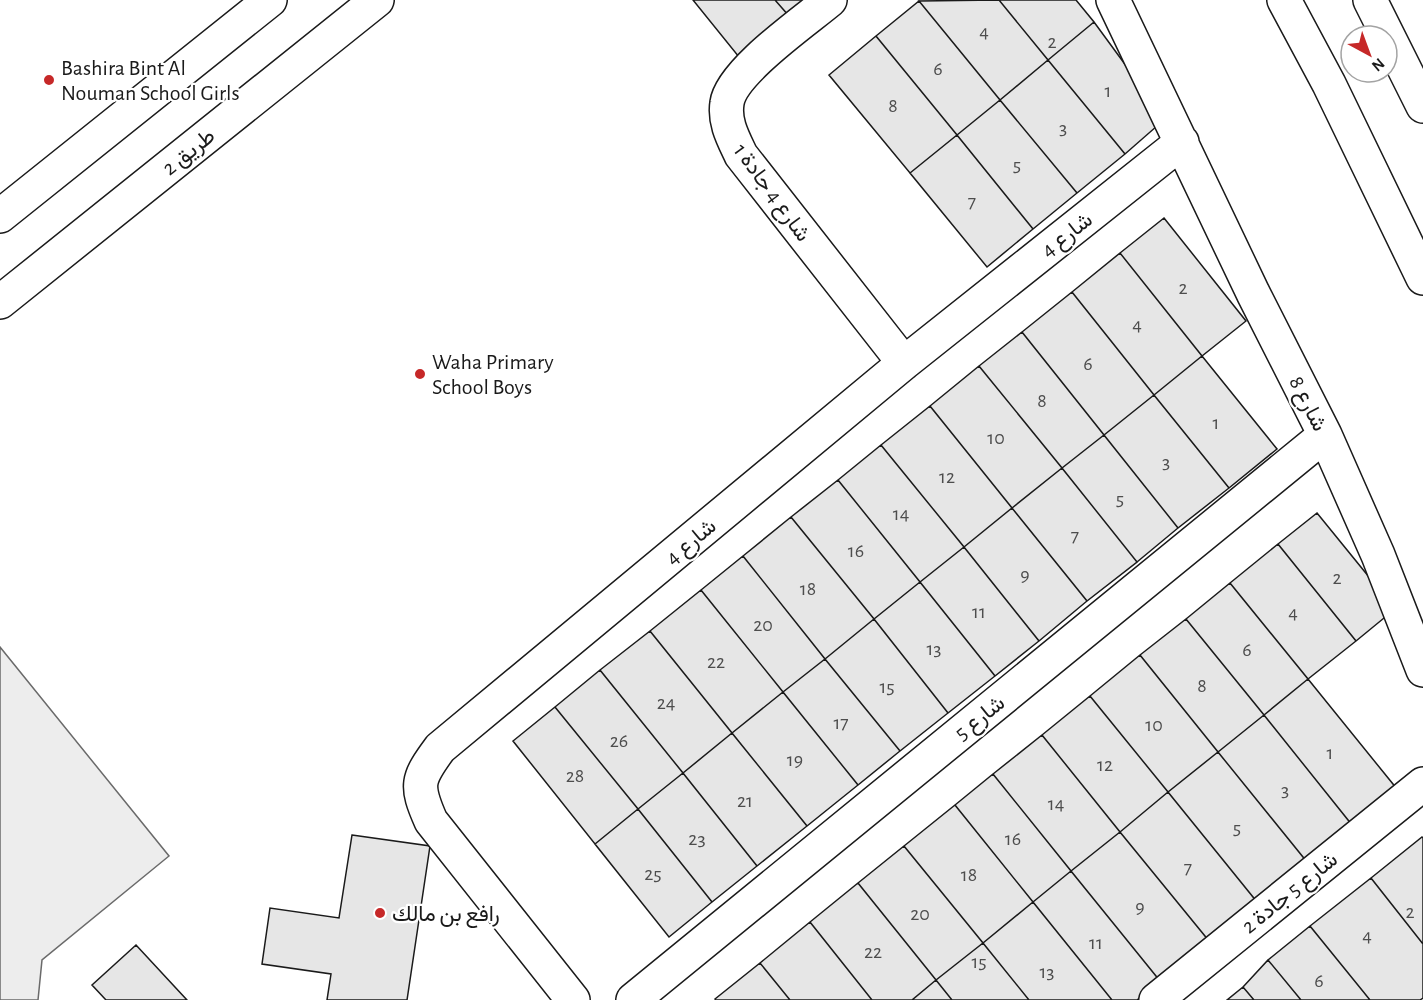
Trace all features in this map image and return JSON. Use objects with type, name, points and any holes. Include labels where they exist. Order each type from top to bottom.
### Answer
[{"type":"street","points":[[0,216],[270,0]]},
{"type":"street","name":"طريق 2","points":[[0,302],[377,0]]},
{"type":"street","name":"شارع 4 جادة 1","points":[[830,0],[741,76],[727,100],[726,114],[729,132],[741,155],[904,363]]},
{"type":"street","points":[[1113,0],[1182,142]]},
{"type":"street","points":[[1284,0],[1329,84],[1423,278]]},
{"type":"street","points":[[1370,0],[1423,106]]},
{"type":"street","name":"شارع 4","points":[[573,1000],[431,821],[421,798],[421,780],[427,766],[440,748],[904,363],[1182,142]]},
{"type":"street","name":"شارع 8","points":[[1182,142],[1253,293],[1325,435],[1378,555],[1423,670]]},
{"type":"street","name":"شارع 5","points":[[633,1000],[1325,435]]},
{"type":"street","name":"شارع 5 جادة 2","points":[[1156,1000],[1423,784]]},
{"type":"shaded area","points":[[0,647],[169,856],[42,960],[38,1000],[0,1000]]},
{"type":"building","points":[[693,0],[775,0],[789,16],[739,57]]},
{"type":"building","points":[[775,0],[808,0],[789,16]]},
{"type":"building","points":[[999,0],[1048,60],[1000,100],[919,1]]},
{"type":"building","points":[[999,0],[1076,0],[1094,22],[1048,60]]},
{"type":"building","points":[[919,1],[1000,100],[957,135],[876,36]]},
{"type":"building","points":[[1094,22],[1165,119],[1125,154],[1048,60]]},
{"type":"building","points":[[876,36],[957,135],[910,173],[829,75]]},
{"type":"building","points":[[1048,60],[1125,154],[1077,193],[1000,100]]},
{"type":"building","points":[[1000,100],[1077,193],[1033,229],[957,135]]},
{"type":"building","points":[[957,135],[1033,229],[987,267],[910,173]]},
{"type":"building","points":[[1164,218],[1246,321],[1202,356],[1120,253]]},
{"type":"building","points":[[1120,253],[1202,356],[1154,395],[1072,292]]},
{"type":"building","points":[[1072,292],[1154,395],[1104,435],[1022,332]]},
{"type":"building","points":[[1022,332],[1104,435],[1062,468],[979,366]]},
{"type":"building","points":[[1202,356],[1277,449],[1229,488],[1154,395]]},
{"type":"building","points":[[979,366],[1062,468],[1012,508],[930,406]]},
{"type":"building","points":[[1154,395],[1229,488],[1178,528],[1104,435]]},
{"type":"building","points":[[930,406],[1012,508],[964,547],[881,445]]},
{"type":"building","points":[[1104,435],[1178,528],[1137,562],[1062,468]]},
{"type":"building","points":[[881,445],[964,547],[920,582],[838,480]]},
{"type":"building","points":[[1062,468],[1137,562],[1087,601],[1012,508]]},
{"type":"building","points":[[838,480],[920,582],[874,619],[791,517]]},
{"type":"building","points":[[1012,508],[1087,601],[1039,641],[964,547]]},
{"type":"building","points":[[1317,513],[1395,609],[1356,641],[1278,544]]},
{"type":"building","points":[[791,517],[874,619],[825,659],[743,556]]},
{"type":"building","points":[[1278,544],[1356,641],[1308,679],[1230,583]]},
{"type":"building","points":[[964,547],[1039,641],[995,676],[920,582]]},
{"type":"building","points":[[743,556],[825,659],[783,692],[701,590]]},
{"type":"building","points":[[920,582],[995,676],[948,713],[874,619]]},
{"type":"building","points":[[1230,583],[1308,679],[1264,715],[1186,619]]},
{"type":"building","points":[[701,590],[783,692],[732,733],[650,631]]},
{"type":"building","points":[[874,619],[948,713],[900,751],[825,659]]},
{"type":"building","points":[[1186,619],[1264,715],[1218,752],[1140,655]]},
{"type":"building","points":[[650,631],[732,733],[683,773],[600,670]]},
{"type":"building","points":[[1140,655],[1218,752],[1168,792],[1090,696]]},
{"type":"building","points":[[825,659],[900,751],[858,785],[783,692]]},
{"type":"building","points":[[600,670],[683,773],[638,809],[555,707]]},
{"type":"building","points":[[1308,679],[1397,789],[1352,825],[1264,715]]},
{"type":"building","points":[[783,692],[858,785],[807,826],[732,733]]},
{"type":"building","points":[[1090,696],[1168,792],[1120,832],[1042,735]]},
{"type":"building","points":[[555,707],[638,809],[595,844],[513,741]]},
{"type":"building","points":[[1264,715],[1352,825],[1307,862],[1218,752]]},
{"type":"building","points":[[732,733],[807,826],[757,866],[683,773]]},
{"type":"building","points":[[1042,735],[1120,832],[1071,871],[993,774]]},
{"type":"building","points":[[1218,752],[1307,862],[1257,902],[1168,792]]},
{"type":"building","points":[[683,773],[757,866],[712,902],[638,809]]},
{"type":"building","points":[[993,774],[1071,871],[1033,902],[955,805]]},
{"type":"building","points":[[1168,792],[1257,902],[1209,941],[1120,832]]},
{"type":"building","points":[[955,805],[1033,902],[983,943],[904,846]]},
{"type":"building","points":[[638,809],[712,902],[669,937],[595,844]]},
{"type":"building","points":[[1120,832],[1209,941],[1160,981],[1071,871]]},
{"type":"building","name":"رافع بن مالك","points":[[352,835],[430,846],[407,1000],[327,1000],[331,974],[262,964],[270,908],[339,918]]},
{"type":"building","points":[[1423,838],[1423,944],[1371,878]]},
{"type":"building","points":[[904,846],[983,943],[936,980],[858,883]]},
{"type":"building","points":[[1071,871],[1160,981],[1137,1000],[1112,1000],[1033,902]]},
{"type":"building","points":[[1371,878],[1423,944],[1423,998],[1420,1000],[1370,1000],[1310,926]]},
{"type":"building","points":[[858,883],[936,980],[912,1000],[872,1000],[810,922]]},
{"type":"building","points":[[1033,902],[1112,1000],[1029,1000],[983,943]]},
{"type":"building","points":[[810,922],[872,1000],[790,1000],[760,963]]},
{"type":"building","points":[[1310,926],[1370,1000],[1301,1000],[1268,960]]},
{"type":"building","points":[[983,943],[1029,1000],[952,1000],[936,980]]},
{"type":"building","points":[[136,945],[187,1000],[106,1000],[92,985]]},
{"type":"building","points":[[1268,960],[1301,1000],[1254,1000],[1243,987]]},
{"type":"building","points":[[760,963],[790,1000],[715,999]]},
{"type":"building","points":[[936,980],[952,1000],[912,1000]]},
{"type":"building","points":[[1243,987],[1254,1000],[1227,1000]]},
{"type":"place","name":"Bashira Bint Al Nouman School Girls","points":[[49,80]]},
{"type":"place","name":"Waha Primary School Boys","points":[[420,374]]},
{"type":"place","name":"رافع بن مالك","points":[[380,913]]}]
